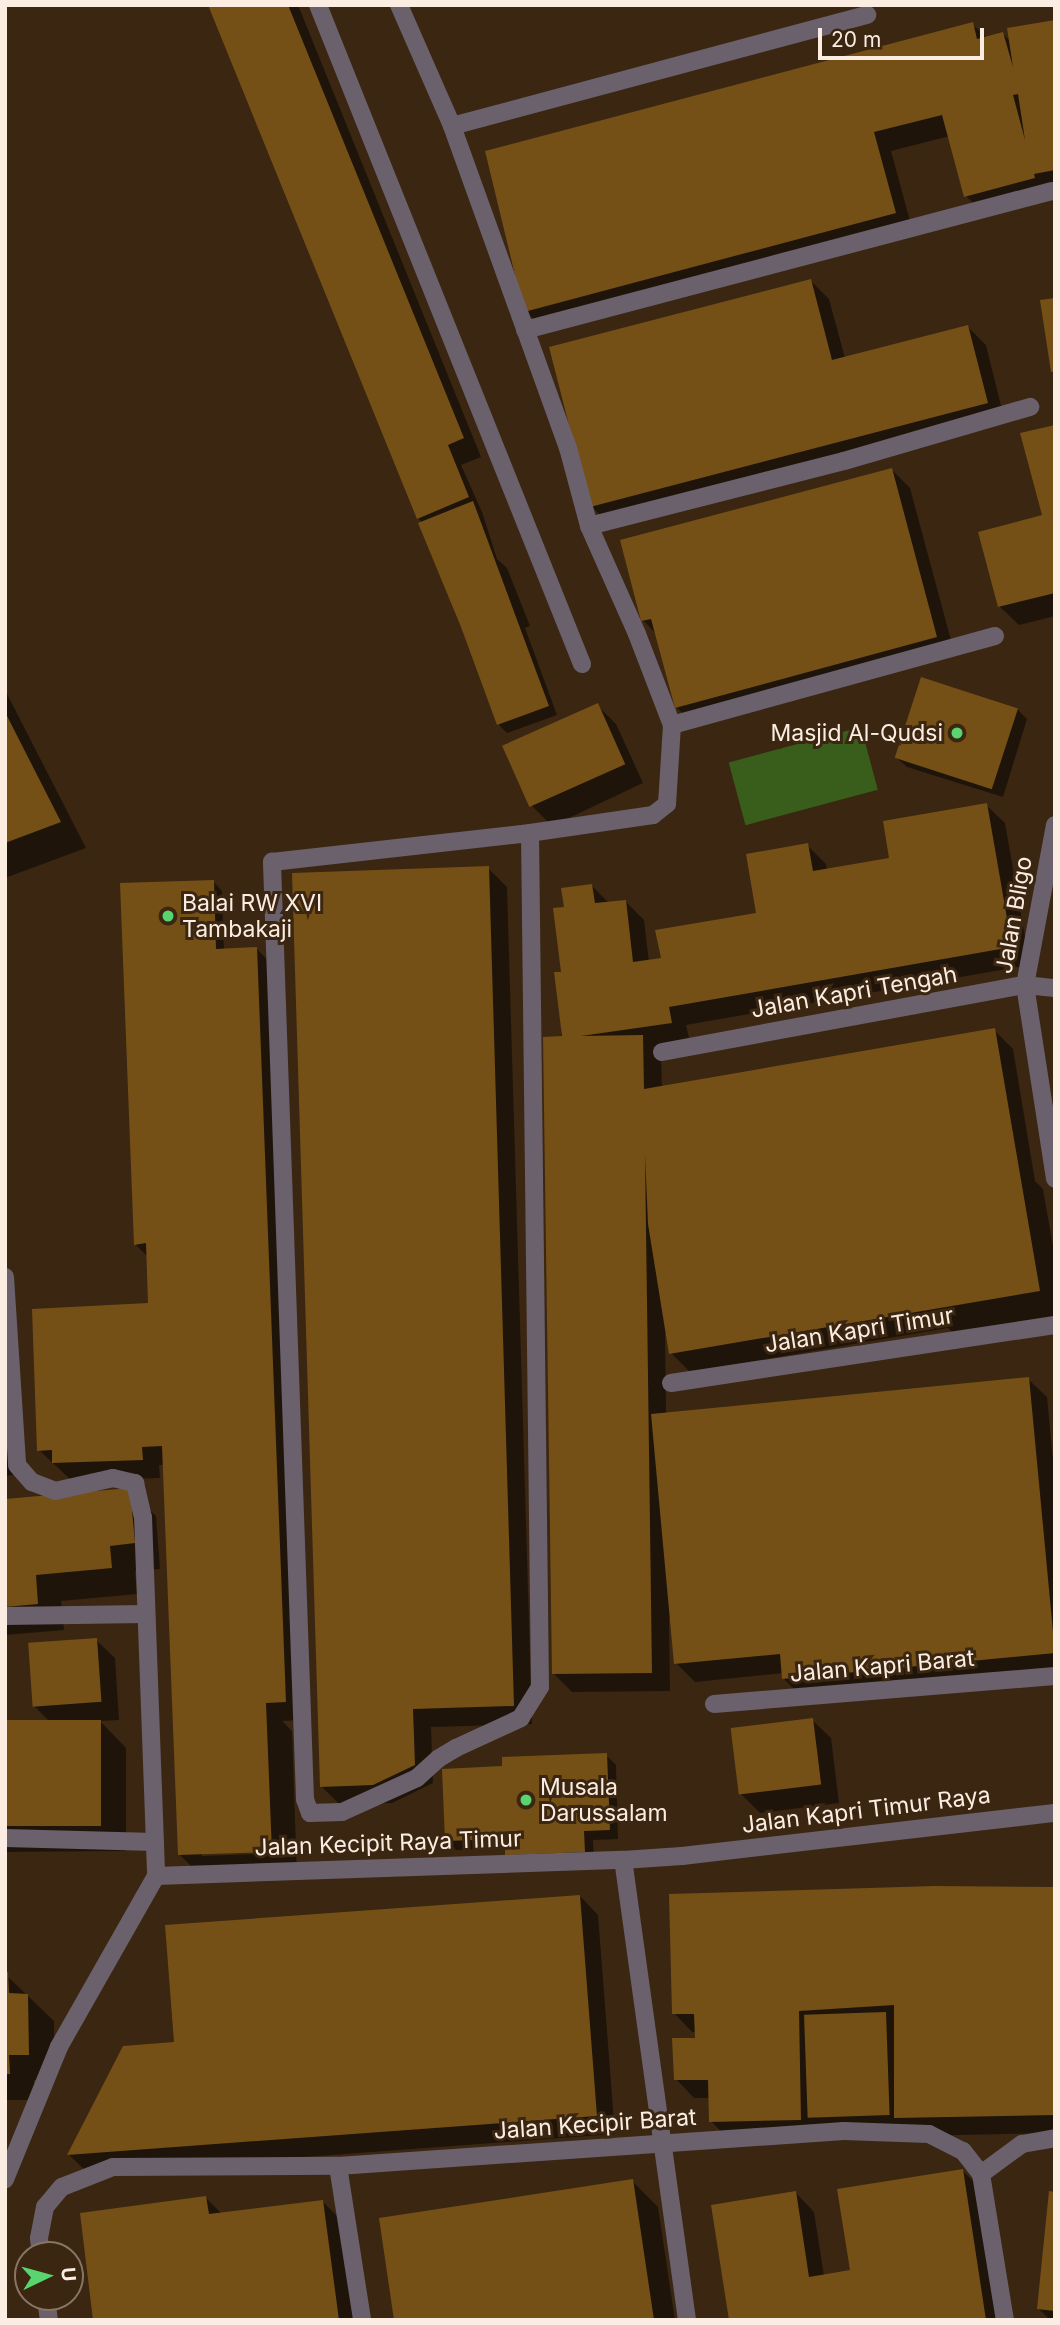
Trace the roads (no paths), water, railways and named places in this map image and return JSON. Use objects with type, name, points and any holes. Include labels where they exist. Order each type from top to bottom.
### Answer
[{"type":"street","points":[[318,5],[582,664]]},
{"type":"street","points":[[399,5],[452,126],[568,448],[589,526],[637,635],[672,725],[667,804],[653,815],[530,833],[272,862],[305,1799],[310,1813],[342,1812],[417,1778],[447,1754],[521,1718],[540,1688],[530,833]]},
{"type":"street","points":[[452,126],[867,15]]},
{"type":"street","points":[[525,330],[1052,191]]},
{"type":"street","points":[[589,526],[844,461],[1030,407]]},
{"type":"street","points":[[672,725],[995,636]]},
{"type":"street","name":"Jalan Bligo","points":[[1055,825],[1025,985],[1055,1180]]},
{"type":"street","name":"Jalan Kapri Tengah","points":[[662,1052],[1025,985],[1055,988]]},
{"type":"street","points":[[5,1277],[17,1465],[32,1482],[55,1491],[113,1478],[135,1483],[143,1517],[156,1876],[59,2047],[5,2179]]},
{"type":"street","name":"Jalan Kapri Timur","points":[[671,1383],[1055,1325]]},
{"type":"street","points":[[5,1616],[145,1614]]},
{"type":"street","name":"Jalan Kapri Barat","points":[[714,1704],[1055,1676]]},
{"type":"street","name":"Jalan Kapri Timur Raya","points":[[622,1860],[682,1856],[1055,1813]]},
{"type":"street","points":[[5,1838],[155,1842]]},
{"type":"street","points":[[622,1860],[687,2320]]},
{"type":"street","name":"Jalan Kecipit Raya Timur","points":[[156,1876],[622,1860]]},
{"type":"street","name":"Jalan Kecipir Barat","points":[[39,2241],[45,2207],[62,2187],[113,2167],[338,2166],[844,2131],[929,2134],[963,2151],[981,2174]]},
{"type":"street","points":[[1005,2320],[981,2174],[1022,2144],[1055,2138]]},
{"type":"street","points":[[338,2166],[362,2320]]},
{"type":"place","name":"Masjid Al-Qudsi","points":[[957,733]]},
{"type":"place","name":"Balai RW XVI Tambakaji","points":[[168,916]]},
{"type":"place","name":"Musala Darussalam","points":[[526,1800]]}]
